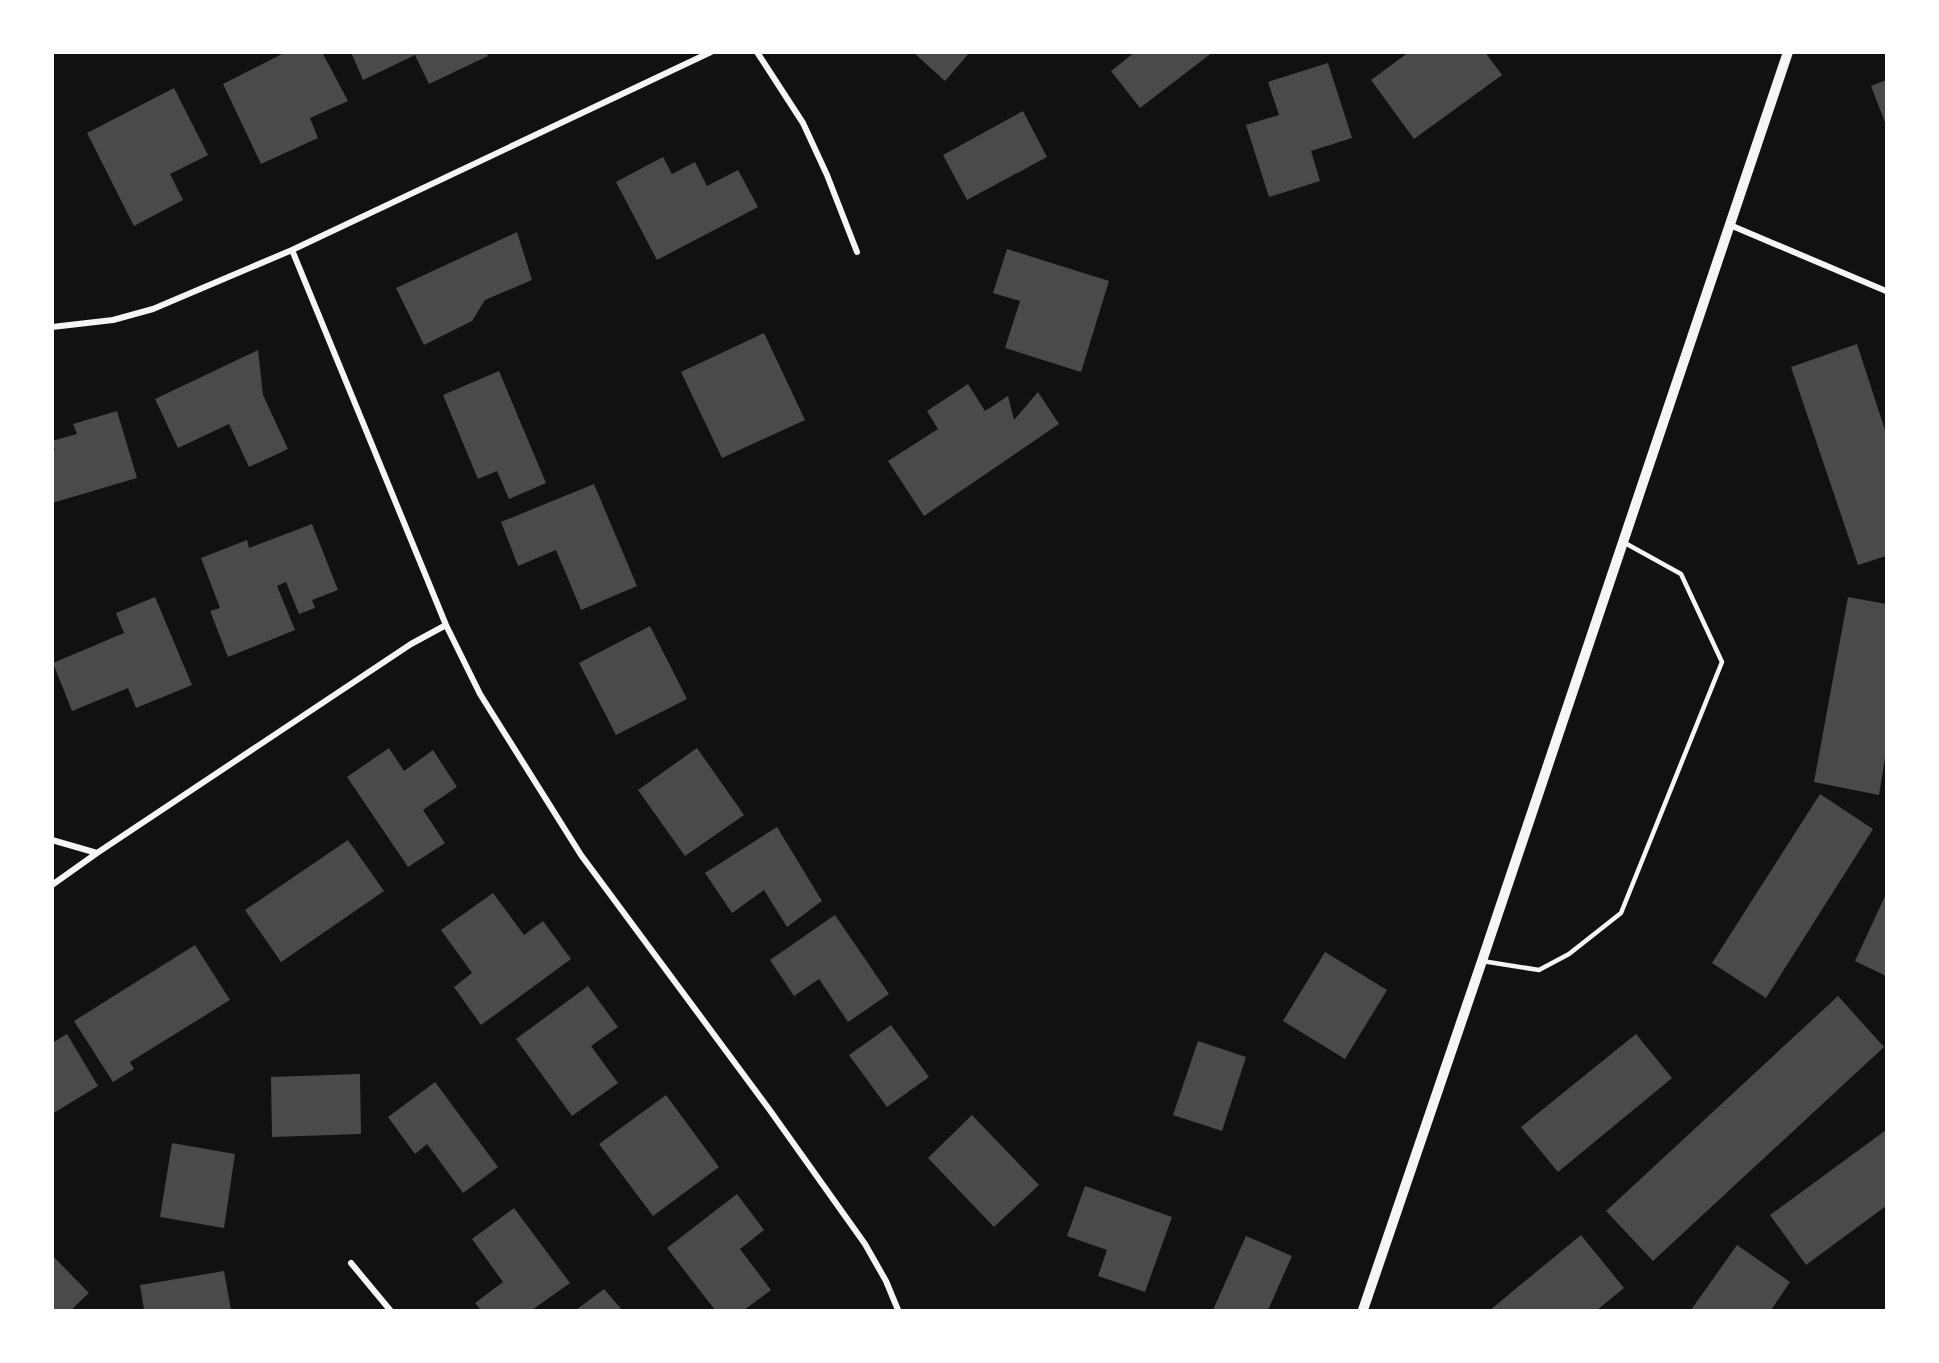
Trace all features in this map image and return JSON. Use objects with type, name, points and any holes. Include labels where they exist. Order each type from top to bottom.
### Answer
[{"type":"street","points":[[52,327],[113,320],[153,309],[292,250],[711,52]]},
{"type":"street","points":[[757,52],[803,123],[827,175],[857,252]]},
{"type":"street","points":[[1363,1311],[1788,52]]},
{"type":"street","points":[[1730,225],[1887,291]]},
{"type":"street","points":[[292,250],[446,625],[480,694],[581,855],[769,1109],[865,1244],[886,1281],[898,1311]]},
{"type":"street","points":[[52,885],[411,644],[446,625]]},
{"type":"street","points":[[52,840],[97,853]]},
{"type":"street","points":[[351,1263],[390,1311]]},
{"type":"lane","points":[[1482,961],[1539,970],[1569,954],[1622,913],[1722,662],[1681,574],[1622,542]]},
{"type":"building","points":[[286,52],[322,52],[348,101],[310,118],[318,138],[261,164],[223,84]]},
{"type":"building","points":[[351,52],[486,52],[488,56],[429,84],[415,55],[363,80]]},
{"type":"building","points":[[913,52],[970,52],[945,81]]},
{"type":"building","points":[[1135,52],[1213,52],[1140,108],[1111,71]]},
{"type":"building","points":[[1409,52],[1485,52],[1502,75],[1414,139],[1371,80]]},
{"type":"building","points":[[1328,63],[1352,138],[1311,151],[1320,181],[1269,197],[1246,125],[1279,115],[1268,82]]},
{"type":"building","points":[[1886,80],[1886,125],[1871,86]]},
{"type":"building","points":[[174,88],[208,155],[170,174],[183,200],[134,226],[87,133]]},
{"type":"building","points":[[1023,111],[1047,157],[967,200],[943,155]]},
{"type":"building","points":[[663,157],[672,174],[695,162],[707,186],[738,170],[758,207],[657,260],[616,182]]},
{"type":"building","points":[[517,232],[532,280],[485,300],[472,321],[424,345],[396,288]]},
{"type":"building","points":[[1007,249],[1109,281],[1081,372],[1005,348],[1020,301],[993,293]]},
{"type":"building","points":[[764,333],[805,420],[722,458],[681,372]]},
{"type":"building","points":[[1857,344],[1886,433],[1886,556],[1858,565],[1791,367]]},
{"type":"building","points":[[258,350],[263,395],[288,449],[249,467],[229,424],[178,448],[155,399]]},
{"type":"building","points":[[499,371],[546,483],[509,499],[497,471],[478,479],[443,395]]},
{"type":"building","points":[[968,384],[985,411],[1008,396],[1014,420],[1038,392],[1059,424],[924,516],[888,461],[938,429],[927,411]]},
{"type":"building","points":[[117,411],[137,478],[52,503],[52,451],[55,450],[52,441],[77,434],[73,424]]},
{"type":"building","points":[[594,484],[637,586],[581,610],[556,550],[518,566],[501,522]]},
{"type":"building","points":[[312,524],[338,590],[312,600],[315,608],[299,614],[286,582],[277,586],[295,630],[228,657],[210,611],[220,608],[201,558],[247,540],[249,548]]},
{"type":"building","points":[[155,597],[192,685],[136,708],[128,688],[72,711],[53,663],[124,633],[116,613]]},
{"type":"building","points":[[1848,597],[1886,604],[1886,752],[1879,795],[1814,782]]},
{"type":"building","points":[[650,626],[687,699],[616,735],[579,663]]},
{"type":"building","points":[[389,748],[404,771],[433,750],[457,787],[423,810],[445,843],[408,867],[347,777]]},
{"type":"building","points":[[697,748],[744,815],[685,856],[638,790]]},
{"type":"building","points":[[1820,794],[1873,829],[1766,998],[1712,963]]},
{"type":"building","points":[[777,827],[822,901],[787,927],[764,890],[732,913],[705,873]]},
{"type":"building","points":[[348,840],[384,891],[281,962],[245,910]]},
{"type":"building","points":[[493,893],[524,935],[543,921],[571,959],[481,1025],[454,987],[472,973],[441,930]]},
{"type":"building","points":[[1886,894],[1886,976],[1855,961]]},
{"type":"building","points":[[835,915],[889,994],[848,1022],[819,979],[794,996],[770,960]]},
{"type":"building","points":[[195,945],[230,1000],[130,1062],[134,1069],[113,1082],[74,1021]]},
{"type":"building","points":[[1325,952],[1387,990],[1345,1059],[1283,1021]]},
{"type":"building","points":[[588,986],[618,1027],[591,1046],[618,1083],[572,1116],[516,1039]]},
{"type":"building","points":[[1838,996],[1884,1047],[1653,1261],[1606,1211]]},
{"type":"building","points":[[891,1025],[929,1077],[887,1107],[849,1055]]},
{"type":"building","points":[[67,1034],[98,1086],[52,1114],[52,1043]]},
{"type":"building","points":[[1636,1034],[1672,1078],[1558,1172],[1521,1127]]},
{"type":"building","points":[[1198,1041],[1246,1057],[1222,1131],[1173,1115]]},
{"type":"building","points":[[360,1074],[361,1134],[272,1137],[271,1077]]},
{"type":"building","points":[[435,1082],[498,1167],[463,1193],[427,1144],[415,1154],[388,1117]]},
{"type":"building","points":[[666,1095],[719,1167],[653,1216],[599,1144]]},
{"type":"building","points":[[972,1115],[1039,1185],[994,1227],[928,1158]]},
{"type":"building","points":[[1886,1130],[1886,1206],[1806,1265],[1770,1215]]},
{"type":"building","points":[[172,1143],[235,1154],[224,1228],[160,1217]]},
{"type":"building","points":[[1085,1186],[1172,1217],[1145,1292],[1098,1276],[1107,1250],[1067,1236]]},
{"type":"building","points":[[737,1194],[764,1230],[740,1249],[771,1290],[744,1310],[715,1310],[667,1248]]},
{"type":"building","points":[[514,1208],[570,1283],[532,1310],[481,1310],[475,1303],[503,1282],[472,1239]]},
{"type":"building","points":[[1581,1235],[1624,1288],[1597,1310],[1490,1310]]},
{"type":"building","points":[[1246,1236],[1292,1256],[1268,1310],[1213,1310]]},
{"type":"building","points":[[1737,1245],[1790,1282],[1771,1310],[1691,1310]]},
{"type":"building","points":[[52,1255],[89,1293],[71,1310],[52,1310]]},
{"type":"building","points":[[224,1271],[231,1310],[144,1310],[140,1285]]},
{"type":"building","points":[[604,1289],[622,1310],[576,1310]]}]
